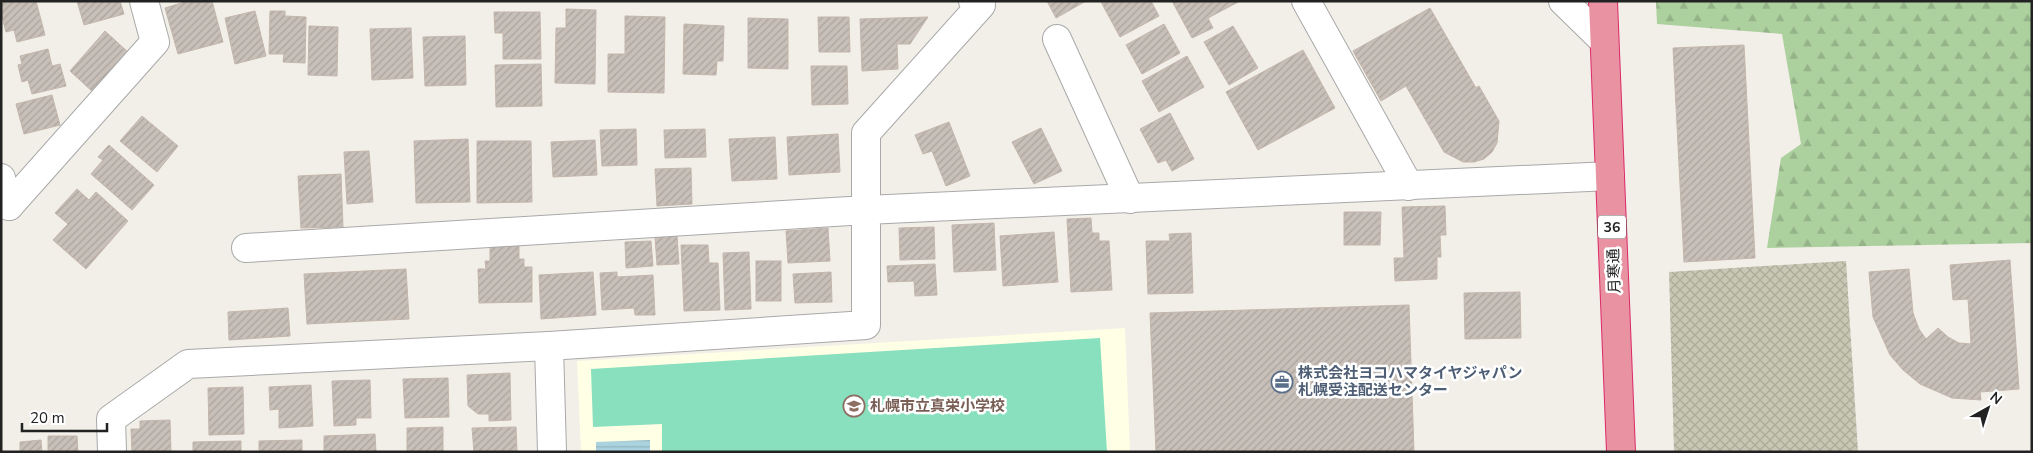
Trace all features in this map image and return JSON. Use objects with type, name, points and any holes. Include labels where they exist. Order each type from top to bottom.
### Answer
[{"type":"highway","name":"月寒通","points":[[1603,1],[1622,452]]},
{"type":"street","points":[[1,178],[8,206],[154,42],[144,1]]},
{"type":"street","points":[[1306,1],[1410,186]]},
{"type":"street","points":[[1563,1],[1604,41]]},
{"type":"street","points":[[112,452],[111,419],[188,364],[549,346],[866,325],[866,133],[980,3]]},
{"type":"street","points":[[1057,39],[1130,198]]},
{"type":"street","points":[[246,248],[866,210],[1610,176]]},
{"type":"street","points":[[549,346],[552,452]]},
{"type":"shaded area","points":[[1846,261],[1858,452],[1674,452],[1669,272]]},
{"type":"shaded area","name":"札幌市立真栄小学校","points":[[1125,328],[1130,452],[581,452],[577,361]]},
{"type":"green space","points":[[1656,1],[2032,1],[2032,243],[1767,248],[1781,158],[1801,144],[1782,34],[1657,24]]},
{"type":"green space","name":"札幌市立真栄小学校","points":[[1100,338],[1107,452],[662,452],[662,424],[593,427],[591,369]]},
{"type":"water","points":[[650,440],[650,452],[596,452],[596,442]]},
{"type":"building","points":[[1,1],[36,1],[45,35],[17,42],[14,30],[6,32],[1,13]]},
{"type":"building","points":[[77,1],[120,1],[124,14],[84,25]]},
{"type":"building","points":[[188,1],[212,1],[223,42],[178,54],[165,8]]},
{"type":"building","points":[[1047,1],[1086,1],[1056,18]]},
{"type":"building","points":[[1151,1],[1159,16],[1120,37],[1101,2]]},
{"type":"building","points":[[1172,1],[1240,1],[1208,18],[1213,28],[1192,38]]},
{"type":"building","points":[[1430,8],[1476,88],[1479,86],[1499,121],[1497,143],[1492,152],[1484,159],[1474,162],[1463,162],[1444,152],[1406,86],[1381,101],[1353,51]]},
{"type":"building","points":[[566,9],[596,10],[595,84],[555,83],[556,28],[566,28]]},
{"type":"building","points":[[255,11],[266,56],[235,64],[225,18]]},
{"type":"building","points":[[270,11],[285,11],[285,16],[306,17],[305,63],[283,62],[284,54],[269,54]]},
{"type":"building","points":[[494,12],[540,12],[541,59],[503,59],[503,33],[495,33]]},
{"type":"building","points":[[625,16],[665,17],[664,93],[608,92],[608,54],[625,54]]},
{"type":"building","points":[[818,17],[849,17],[850,52],[819,52]]},
{"type":"building","points":[[928,17],[910,44],[897,44],[898,69],[862,71],[860,19]]},
{"type":"building","points":[[748,18],[788,19],[788,69],[748,68]]},
{"type":"building","points":[[684,24],[724,26],[723,61],[717,61],[716,75],[683,74]]},
{"type":"building","points":[[1164,24],[1180,53],[1142,74],[1126,45]]},
{"type":"building","points":[[309,26],[338,27],[337,76],[308,75]]},
{"type":"building","points":[[1233,26],[1258,68],[1229,85],[1204,42]]},
{"type":"building","points":[[411,28],[413,78],[372,80],[370,29]]},
{"type":"building","points":[[105,31],[129,53],[94,93],[70,71]]},
{"type":"building","points":[[465,36],[466,85],[425,86],[423,37]]},
{"type":"building","points":[[1744,45],[1755,258],[1684,262],[1673,48]]},
{"type":"building","points":[[48,49],[52,66],[60,64],[66,86],[32,94],[28,80],[22,82],[18,65],[22,64],[20,56]]},
{"type":"building","points":[[1303,50],[1335,108],[1258,150],[1226,92]]},
{"type":"building","points":[[1187,56],[1204,87],[1159,112],[1142,81]]},
{"type":"building","points":[[541,64],[542,106],[496,107],[495,65]]},
{"type":"building","points":[[811,66],[847,66],[848,104],[812,105]]},
{"type":"building","points":[[52,95],[60,125],[24,134],[16,104]]},
{"type":"building","points":[[1170,113],[1194,159],[1172,171],[1166,160],[1158,163],[1140,129]]},
{"type":"building","points":[[142,116],[178,146],[157,172],[120,141]]},
{"type":"building","points":[[949,122],[970,176],[946,186],[932,151],[923,154],[915,135]]},
{"type":"building","points":[[1041,128],[1062,171],[1034,184],[1012,142]]},
{"type":"building","points":[[636,129],[637,165],[602,166],[600,130]]},
{"type":"building","points":[[705,129],[706,157],[665,158],[664,130]]},
{"type":"building","points":[[838,134],[840,172],[789,175],[787,137]]},
{"type":"building","points":[[775,137],[777,179],[732,181],[729,139]]},
{"type":"building","points":[[468,139],[470,202],[416,203],[414,141]]},
{"type":"building","points":[[595,140],[597,175],[553,177],[551,142]]},
{"type":"building","points":[[477,141],[531,141],[532,202],[477,203]]},
{"type":"building","points":[[109,145],[154,185],[132,210],[91,174],[103,160],[98,157]]},
{"type":"building","points":[[369,151],[373,202],[347,204],[344,152]]},
{"type":"building","points":[[691,168],[692,204],[657,206],[655,169]]},
{"type":"building","points":[[341,174],[343,227],[301,228],[298,176]]},
{"type":"building","points":[[77,189],[89,200],[96,192],[128,221],[86,269],[53,240],[68,224],[55,213]]},
{"type":"building","points":[[1445,206],[1446,235],[1440,235],[1441,257],[1437,257],[1437,279],[1395,281],[1394,258],[1404,258],[1402,207]]},
{"type":"building","points":[[1344,212],[1381,212],[1380,245],[1344,245]]},
{"type":"building","points":[[1091,218],[1092,233],[1099,233],[1099,241],[1109,241],[1112,290],[1071,292],[1067,219]]},
{"type":"building","points":[[994,223],[996,270],[954,272],[952,225]]},
{"type":"building","points":[[934,227],[935,259],[900,260],[899,228]]},
{"type":"building","points":[[828,228],[830,261],[788,263],[786,231]]},
{"type":"building","points":[[1054,232],[1058,282],[1003,286],[1000,236]]},
{"type":"building","points":[[1191,233],[1193,293],[1148,294],[1146,241],[1170,241],[1169,234]]},
{"type":"building","points":[[677,236],[679,264],[657,265],[655,237]]},
{"type":"building","points":[[651,241],[653,266],[626,268],[625,242]]},
{"type":"building","points":[[681,245],[708,245],[709,263],[718,263],[720,310],[684,311]]},
{"type":"building","points":[[490,246],[519,246],[519,259],[524,259],[524,267],[532,267],[532,302],[479,303],[478,269],[486,269],[485,261],[490,261]]},
{"type":"building","points":[[749,252],[751,309],[725,310],[723,253]]},
{"type":"building","points":[[2010,260],[2019,389],[1980,392],[1981,400],[1952,398],[1920,384],[1903,370],[1890,355],[1873,317],[1869,272],[1909,269],[1913,313],[1919,329],[1926,339],[1938,328],[1948,337],[1959,343],[1971,344],[1968,299],[1953,300],[1950,265]]},
{"type":"building","points":[[756,261],[781,261],[781,301],[756,301]]},
{"type":"building","points":[[935,264],[937,295],[915,296],[914,281],[888,282],[887,266]]},
{"type":"building","points":[[406,269],[409,319],[307,324],[304,274]]},
{"type":"building","points":[[593,272],[596,315],[541,319],[539,275]]},
{"type":"building","points":[[617,272],[617,277],[653,275],[655,315],[635,315],[634,308],[602,310],[600,273]]},
{"type":"building","points":[[831,272],[832,302],[795,303],[793,274]]},
{"type":"building","points":[[1520,292],[1521,338],[1465,339],[1464,293]]},
{"type":"building","name":"株式会社ヨコハマタイヤジャパン 札幌受注配送センター","points":[[1409,305],[1414,452],[1156,452],[1150,313]]},
{"type":"building","points":[[288,308],[290,336],[229,340],[228,312]]},
{"type":"building","points":[[510,373],[511,420],[489,421],[489,414],[478,414],[468,406],[467,375]]},
{"type":"building","points":[[448,378],[449,417],[405,418],[403,379]]},
{"type":"building","points":[[370,380],[371,418],[356,418],[356,425],[334,426],[332,381]]},
{"type":"building","points":[[311,385],[313,426],[279,428],[279,409],[270,410],[269,387]]},
{"type":"building","points":[[243,387],[244,434],[209,435],[208,388]]},
{"type":"building","points":[[170,420],[171,452],[132,452],[131,429],[140,429],[140,421]]},
{"type":"building","points":[[443,427],[443,452],[407,452],[407,428]]},
{"type":"building","points":[[516,427],[517,452],[474,452],[472,428]]},
{"type":"building","points":[[375,434],[376,452],[324,452],[324,436]]},
{"type":"building","points":[[48,436],[77,436],[78,452],[48,452]]},
{"type":"building","points":[[41,440],[42,452],[20,452],[20,442]]},
{"type":"building","points":[[302,440],[302,452],[259,452],[259,441]]},
{"type":"building","points":[[241,441],[241,452],[193,452],[193,442]]},
{"type":"place","name":"株式会社ヨコハマタイヤジャパン 札幌受注配送センター","points":[[1282,382]]},
{"type":"place","name":"札幌市立真栄小学校","points":[[854,406]]}]
